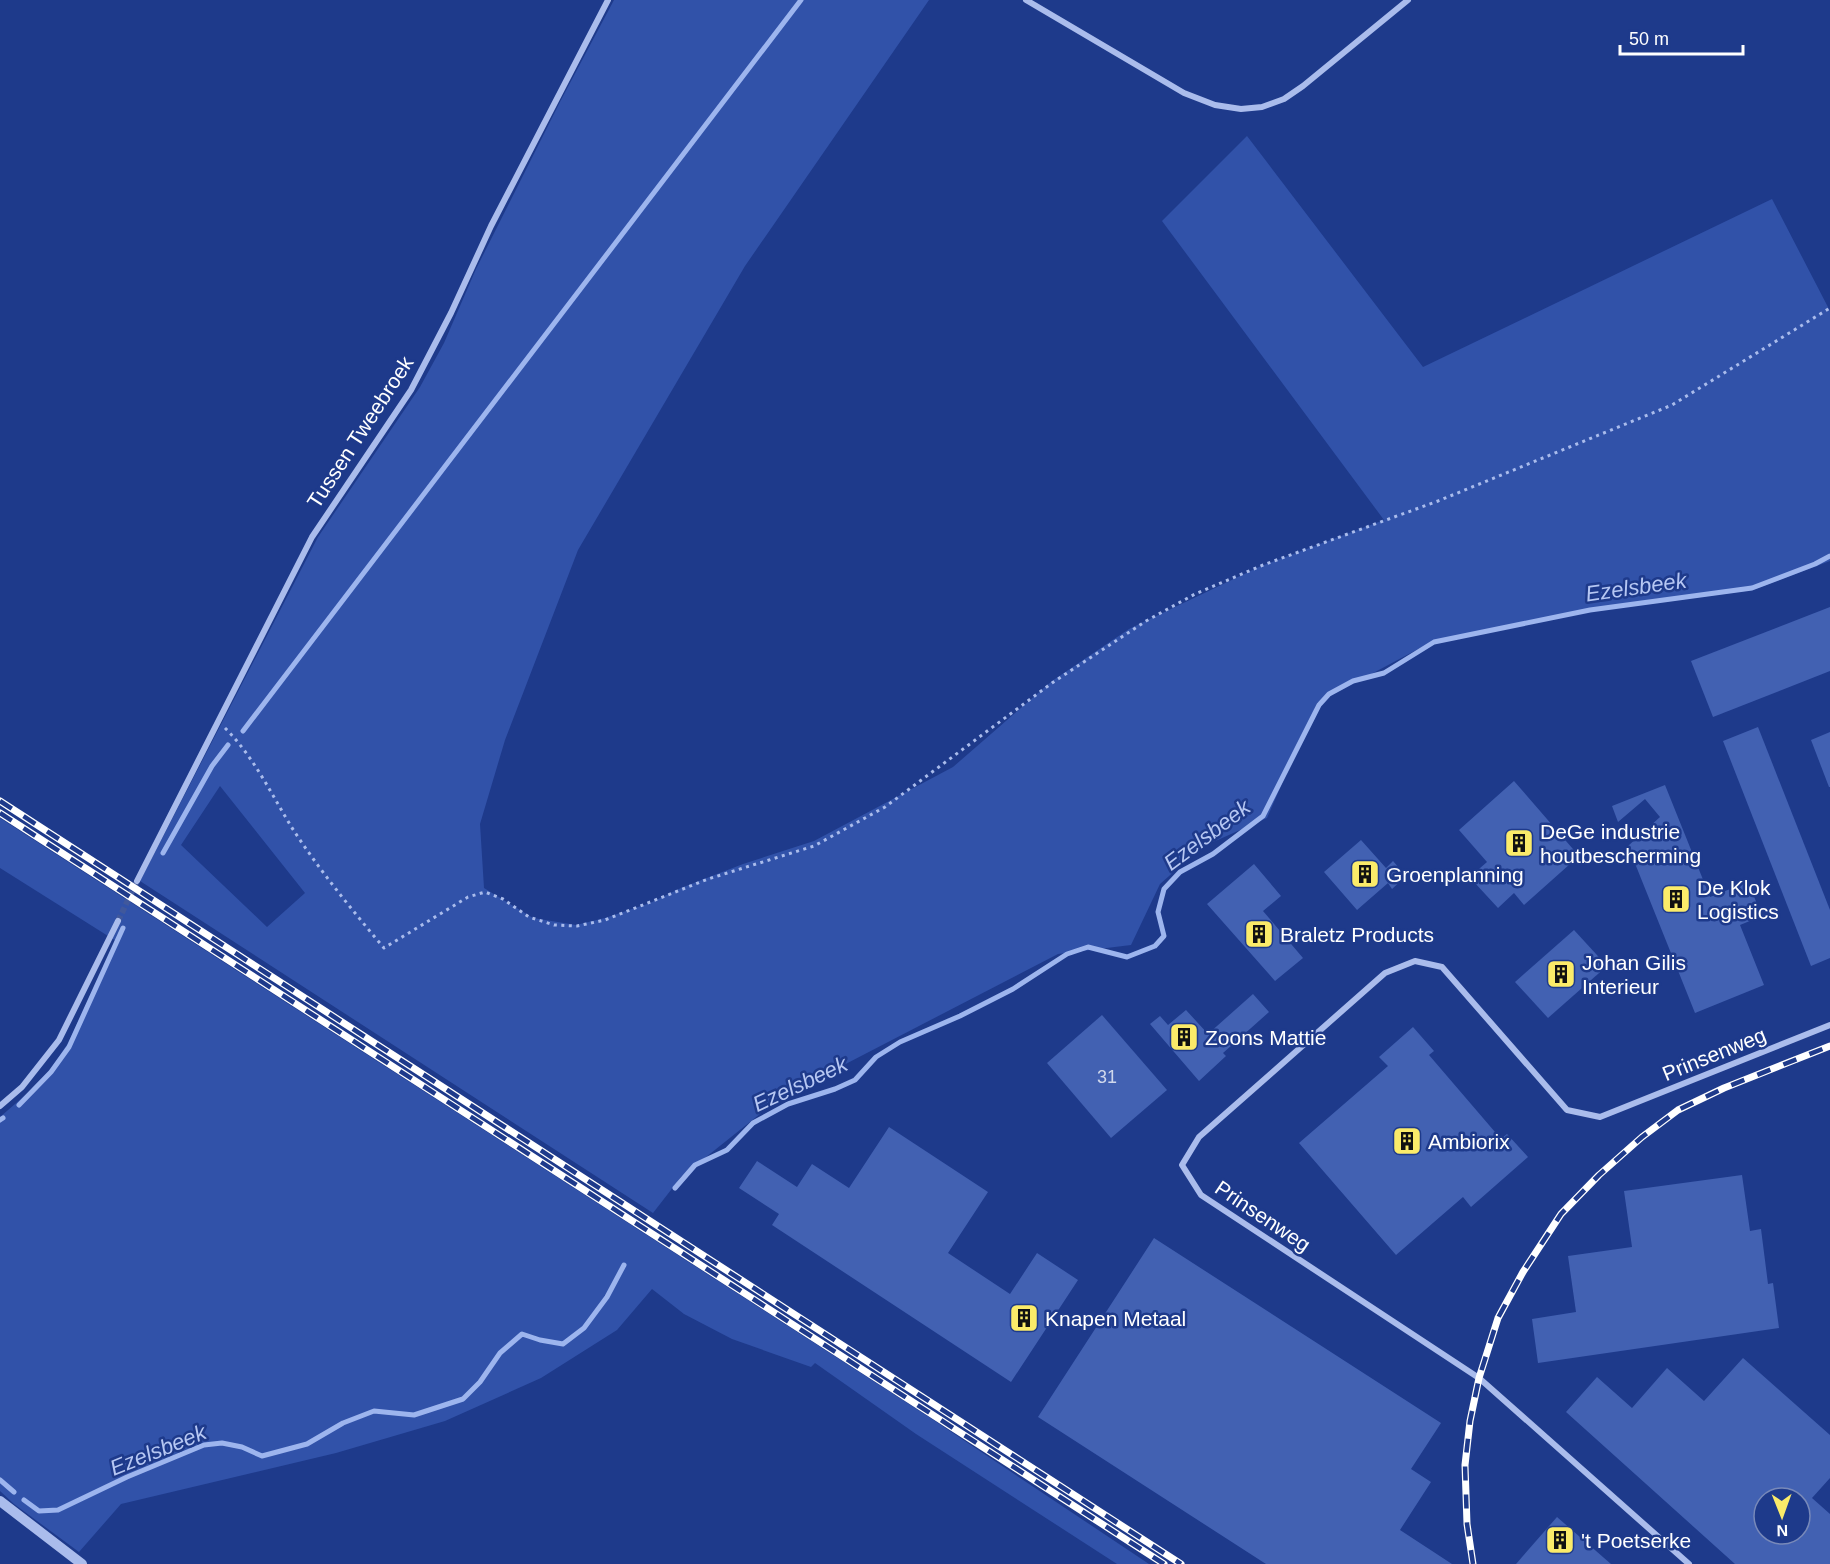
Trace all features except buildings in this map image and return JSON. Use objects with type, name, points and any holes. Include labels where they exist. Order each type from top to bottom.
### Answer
[{"type":"street","name":"Tussen Tweebroek","points":[[137,880],[312,537],[411,390],[451,313],[491,226],[608,0]]},
{"type":"street","points":[[1026,0],[1184,93],[1215,105],[1241,109],[1262,107],[1284,99],[1304,86],[1408,0]]},
{"type":"street","points":[[0,1106],[22,1087],[59,1040],[118,921]]},
{"type":"street","name":"Prinsenweg","points":[[1689,1564],[1479,1377],[1201,1195],[1182,1165],[1199,1137],[1385,973],[1415,961],[1442,967],[1567,1110],[1600,1117],[1830,1025]]},
{"type":"street","points":[[0,1501],[82,1564]]},
{"type":"path","points":[[218,720],[250,756],[294,831],[332,886],[384,948],[468,897],[484,892],[503,899],[529,917],[554,925],[577,926],[605,920],[708,879],[814,846],[885,807],[1052,683],[1146,621],[1195,594],[1263,565],[1438,501],[1672,405],[1830,308]]},
{"type":"shaded area","points":[[614,0],[929,0],[745,266],[578,550],[505,740],[480,824],[484,888],[533,918],[576,925],[605,918],[650,903],[681,888],[743,864],[814,841],[953,767],[1052,681],[1129,629],[1261,566],[1384,520],[1162,221],[1247,136],[1423,367],[1772,199],[1830,311],[1830,561],[1753,590],[1588,612],[1435,640],[1317,703],[1267,818],[1202,847],[1160,884],[1131,945],[1058,954],[780,1098],[681,1177],[653,1213],[140,881],[318,537],[420,387],[444,343],[476,269]],"holes":[[[220,786],[305,893],[267,927],[181,845]]]},
{"type":"shaded area","points":[[0,818],[929,1417],[1149,1564],[1117,1564],[916,1434],[815,1363],[811,1367],[732,1339],[684,1314],[652,1289],[617,1330],[541,1378],[445,1421],[336,1453],[121,1504],[79,1552],[0,1491],[0,1117],[45,1078],[68,1043],[116,941],[0,868]]},
{"type":"waterway","points":[[243,731],[801,0]]},
{"type":"waterway","name":"Ezelsbeek","points":[[675,1188],[695,1165],[727,1150],[753,1123],[788,1104],[855,1080],[876,1057],[900,1042],[960,1016],[1013,989],[1067,954],[1088,947],[1127,957],[1155,946],[1164,936],[1158,912],[1164,889],[1180,872],[1213,854],[1263,816],[1319,705],[1329,694],[1353,681],[1384,673],[1434,642],[1590,610],[1752,588],[1830,556]]},
{"type":"waterway","points":[[163,853],[212,766],[228,745]]},
{"type":"waterway","points":[[19,1105],[51,1072],[69,1047],[123,928]]},
{"type":"waterway","name":"Ezelsbeek","points":[[24,1500],[39,1511],[58,1510],[127,1477],[204,1445],[222,1443],[242,1447],[262,1456],[307,1444],[343,1423],[374,1411],[414,1415],[463,1399],[480,1382],[500,1353],[522,1334],[563,1344],[584,1328],[607,1297],[624,1265]]},
{"type":"waterway","name":"Ezelsbeek","points":[[0,1480],[14,1492]]},
{"type":"tunnel","points":[[118,921],[137,881]]},
{"type":"railway","points":[[0,801],[1181,1564]]},
{"type":"railway","points":[[0,813],[1164,1564]]},
{"type":"railway","points":[[1473,1564],[1467,1524],[1465,1465],[1470,1421],[1479,1378],[1498,1318],[1523,1272],[1561,1214],[1599,1175],[1642,1137],[1678,1110],[1724,1088],[1830,1046]]},
{"type":"place","name":"DeGe industrie houtbescherming","points":[[1519,843]]},
{"type":"place","name":"Groenplanning","points":[[1365,874]]},
{"type":"place","name":"De Klok Logistics","points":[[1676,899]]},
{"type":"place","name":"Braletz Products","points":[[1259,934]]},
{"type":"place","name":"Johan Gilis Interieur","points":[[1561,974]]},
{"type":"place","name":"Zoons Mattie","points":[[1184,1037]]},
{"type":"place","name":"Ambiorix","points":[[1407,1141]]},
{"type":"place","name":"Knapen Metaal","points":[[1024,1318]]},
{"type":"place","name":"'t Poetserke","points":[[1560,1540]]}]
